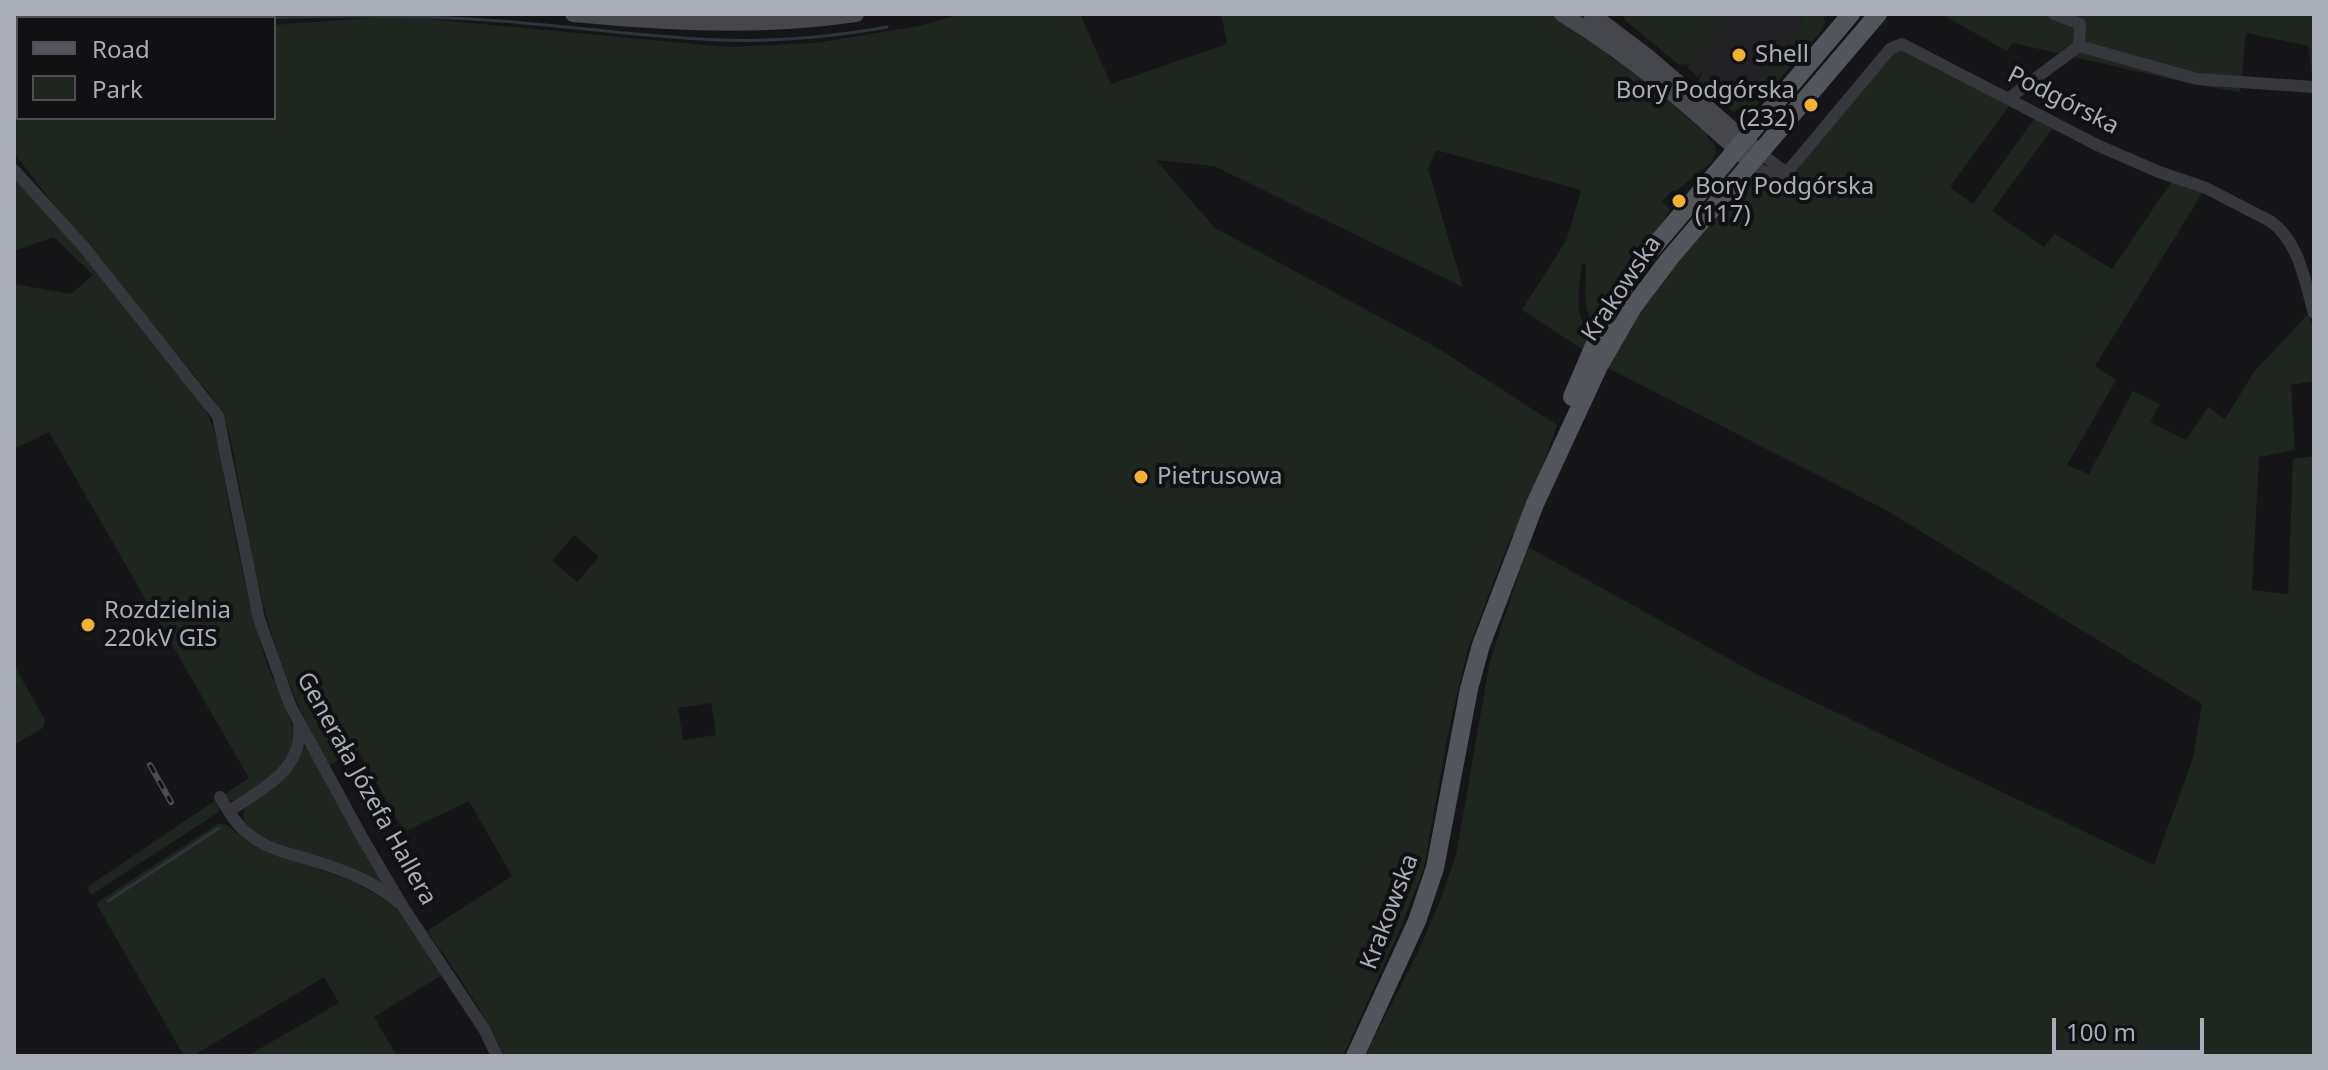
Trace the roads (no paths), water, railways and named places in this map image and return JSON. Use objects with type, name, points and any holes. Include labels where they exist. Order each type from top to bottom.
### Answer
[{"type":"main road","points":[[573,14],[705,25],[856,14]]},
{"type":"main road","points":[[1562,14],[1605,40],[1755,158]]},
{"type":"main road","points":[[1591,14],[1727,123],[1740,144]]},
{"type":"main road","name":"Krakowska","points":[[1355,1056],[1427,895],[1441,845],[1472,675],[1570,401],[1614,300],[1647,253],[1851,14]]},
{"type":"main road","name":"Krakowska","points":[[1535,504],[1599,366],[1633,307],[1670,258],[1878,14]]},
{"type":"main road","points":[[1727,123],[1744,123],[1765,115]]},
{"type":"street","points":[[2054,14],[2080,24],[2079,46]]},
{"type":"street","name":"Podgórska","points":[[1755,158],[1785,172],[1806,152],[1896,46],[1902,44],[1915,48],[2097,145],[2226,197],[2276,226],[2294,249],[2314,313]]},
{"type":"street","points":[[2079,46],[2197,79],[2314,87]]},
{"type":"street","points":[[2009,98],[2079,46]]},
{"type":"street","name":"Generała Józefa Hallera","points":[[14,170],[83,246],[218,416],[259,619],[273,663],[298,722],[403,907],[484,1029],[497,1056]]},
{"type":"street","points":[[229,811],[279,777],[289,766],[299,742],[298,722]]},
{"type":"street","points":[[220,797],[236,822],[257,840],[364,880],[387,893],[403,907]]},
{"type":"waterway","points":[[276,18],[441,18],[722,40],[793,39],[887,27]]},
{"type":"waterway","points":[[108,901],[219,828]]},
{"type":"railway","points":[[150,765],[171,802]]},
{"type":"place","name":"Shell","points":[[1739,55]]},
{"type":"place","name":"Bory Podgórska (232)","points":[[1811,105]]},
{"type":"place","name":"Bory Podgórska (117)","points":[[1679,201]]},
{"type":"place","name":"Pietrusowa","points":[[1141,477]]},
{"type":"place","name":"Rozdzielnia 220kV GIS","points":[[88,625]]}]
